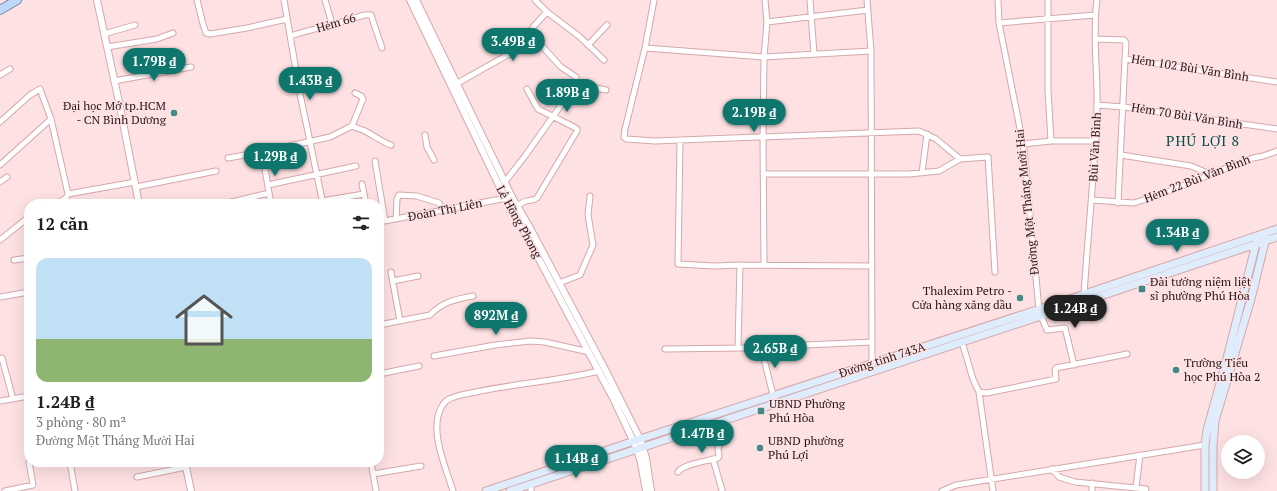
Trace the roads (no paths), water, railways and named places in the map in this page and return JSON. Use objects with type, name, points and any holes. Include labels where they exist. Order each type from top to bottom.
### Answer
[{"type":"main road","points":[[0,4],[8,0]]},
{"type":"main road","points":[[0,10],[17,0]]},
{"type":"main road","name":"Đường tỉnh 743A","points":[[486,491],[872,363],[961,338],[1040,313],[1266,237],[1277,229]]},
{"type":"main road","points":[[1213,491],[1214,431],[1218,409],[1266,237]]},
{"type":"main road","name":"Đường tỉnh 743A","points":[[1266,237],[1277,237]]},
{"type":"main road","points":[[1205,491],[1205,445],[1210,415],[1231,359],[1257,240]]},
{"type":"main road","name":"Đường tỉnh 743A","points":[[510,491],[531,488],[640,448],[875,371],[961,338]]},
{"type":"main road","points":[[872,363],[875,371]]},
{"type":"main road","points":[[809,384],[811,392]]},
{"type":"main road","points":[[745,405],[748,412]]},
{"type":"street","points":[[97,0],[138,199]]},
{"type":"street","points":[[198,0],[202,24],[206,33],[210,34],[287,19]]},
{"type":"street","points":[[284,0],[321,199]]},
{"type":"street","points":[[325,0],[332,24]]},
{"type":"street","name":"Lê Hồng Phong","points":[[410,0],[524,231],[636,440]]},
{"type":"street","name":"Lê Hồng Phong","points":[[416,0],[504,183],[508,198],[518,207],[608,373],[636,440]]},
{"type":"street","points":[[535,0],[604,60]]},
{"type":"street","points":[[654,0],[645,48],[625,130],[624,137],[628,140],[642,141],[763,138],[919,131],[945,145],[960,159]]},
{"type":"street","points":[[764,265],[764,57],[767,22],[765,0]]},
{"type":"street","points":[[810,0],[814,54]]},
{"type":"street","points":[[867,0],[871,51],[872,363]]},
{"type":"street","name":"Đường Một Tháng Mười Hai","points":[[998,0],[999,23],[1023,144],[1040,313]]},
{"type":"street","points":[[1048,0],[1048,90],[1051,141]]},
{"type":"street","name":"Bùi Văn Bình","points":[[1085,298],[1096,141],[1097,104],[1095,15],[1097,0]]},
{"type":"street","points":[[767,22],[868,10]]},
{"type":"street","points":[[456,84],[518,49],[534,26],[547,12]]},
{"type":"street","name":"Hẻm 66","points":[[290,36],[364,14],[371,15],[382,48]]},
{"type":"street","points":[[999,23],[1095,15]]},
{"type":"street","points":[[104,34],[135,25]]},
{"type":"street","points":[[588,45],[607,25]]},
{"type":"street","points":[[107,47],[157,40],[173,33]]},
{"type":"street","name":"Hẻm 102 Bùi Văn Bình","points":[[1096,39],[1124,40],[1126,43],[1125,59],[1277,82]]},
{"type":"street","points":[[504,183],[553,118],[576,84],[576,77],[561,67],[542,46]]},
{"type":"street","points":[[645,48],[764,57],[871,51]]},
{"type":"street","points":[[1118,203],[1124,107],[1125,59]]},
{"type":"street","points":[[114,81],[191,67]]},
{"type":"street","points":[[0,75],[10,69]]},
{"type":"street","points":[[576,84],[606,90]]},
{"type":"street","points":[[0,122],[30,95],[40,89],[51,119],[68,194],[64,199]]},
{"type":"street","points":[[518,207],[525,200],[534,200],[537,198],[577,131],[574,127],[553,118],[538,109],[527,89]]},
{"type":"street","points":[[352,126],[357,110],[363,99],[355,93]]},
{"type":"street","name":"Hẻm 70 Bùi Văn Bình","points":[[1097,104],[1277,129]]},
{"type":"street","points":[[0,165],[51,119]]},
{"type":"street","points":[[228,158],[330,137],[352,126],[364,130],[388,145],[391,145]]},
{"type":"street","points":[[922,173],[927,134]]},
{"type":"street","points":[[424,135],[427,147],[434,160]]},
{"type":"street","points":[[680,140],[678,264],[714,266],[872,266]]},
{"type":"street","points":[[1023,144],[1051,141],[1096,141]]},
{"type":"street","name":"Hẻm 22 Bùi Văn Bình","points":[[1092,200],[1134,203],[1170,191],[1253,158],[1277,151]]},
{"type":"street","points":[[262,152],[270,199]]},
{"type":"street","points":[[1121,155],[1190,166],[1210,174]]},
{"type":"street","points":[[763,174],[910,174],[939,171],[960,159],[988,157],[995,272]]},
{"type":"street","points":[[375,162],[381,199]]},
{"type":"street","points":[[268,185],[316,173],[356,166]]},
{"type":"street","points":[[68,194],[136,185],[216,171]]},
{"type":"street","points":[[0,182],[8,177]]},
{"type":"street","points":[[362,184],[365,199]]},
{"type":"street","points":[[244,199],[269,193]]},
{"type":"street","points":[[341,199],[364,194]]},
{"type":"street","points":[[396,219],[397,199],[400,194],[417,196],[434,201],[439,203],[442,210]]},
{"type":"street","points":[[559,283],[580,275],[593,245],[588,215],[590,196]]},
{"type":"street","name":"Đoàn Thị Liên","points":[[385,221],[508,198]]},
{"type":"street","points":[[384,215],[385,221]]},
{"type":"street","points":[[0,240],[24,221]]},
{"type":"street","points":[[14,260],[24,259]]},
{"type":"street","points":[[738,348],[740,265]]},
{"type":"street","points":[[391,272],[400,320]]},
{"type":"street","points":[[393,281],[418,276]]},
{"type":"street","points":[[0,297],[24,293]]},
{"type":"street","points":[[384,324],[430,315],[434,310],[450,301],[474,296]]},
{"type":"street","points":[[1040,313],[1047,330],[1065,328],[1074,365]]},
{"type":"street","points":[[961,338],[973,379],[979,392],[993,491]]},
{"type":"street","points":[[434,356],[495,345],[530,341],[545,342],[589,352]]},
{"type":"street","points":[[665,349],[738,348],[872,342]]},
{"type":"street","points":[[761,347],[774,395]]},
{"type":"street","points":[[979,392],[987,393],[1056,379],[1055,369],[1127,354]]},
{"type":"street","points":[[2,358],[13,399]]},
{"type":"street","points":[[384,373],[419,366]]},
{"type":"street","points":[[453,491],[439,444],[437,430],[441,408],[446,401],[455,397],[489,390],[544,380],[575,377],[599,371]]},
{"type":"street","points":[[0,401],[24,397]]},
{"type":"street","points":[[678,472],[680,469],[688,465],[718,458],[718,449],[723,435],[720,422]]},
{"type":"street","points":[[636,440],[640,448],[651,491]]},
{"type":"street","points":[[942,491],[956,485],[1205,445]]},
{"type":"street","points":[[640,448],[646,491]]},
{"type":"street","points":[[1136,488],[1140,455]]},
{"type":"street","points":[[713,459],[722,490]]},
{"type":"street","points":[[373,474],[421,466]]},
{"type":"street","points":[[5,491],[33,485],[30,467]]},
{"type":"street","points":[[71,467],[75,491]]},
{"type":"street","points":[[137,476],[177,467]]},
{"type":"street","points":[[186,467],[191,491]]},
{"type":"street","points":[[372,467],[376,491]]},
{"type":"street","points":[[1052,469],[1059,477],[1075,482],[1129,489],[1146,489]]},
{"type":"street","points":[[1092,483],[1092,491]]},
{"type":"place","name":"Đại học Mở tp.HCM - CN Bình Dương","points":[[174,113]]},
{"type":"place","name":"Đài tưởng niệm liệt sĩ phường Phú Hòa","points":[[1142,289]]},
{"type":"place","name":"Thalexim Petro - Cửa hàng xăng dầu","points":[[1020,298]]},
{"type":"place","name":"Trường Tiểu học Phú Hòa 2","points":[[1176,370]]},
{"type":"place","name":"UBND Phường Phú Hòa","points":[[761,411]]},
{"type":"place","name":"UBND phường Phú Lợi","points":[[760,448]]},
{"type":"district","name":"PHÚ LỢI 8","points":[[1203,141]]}]
